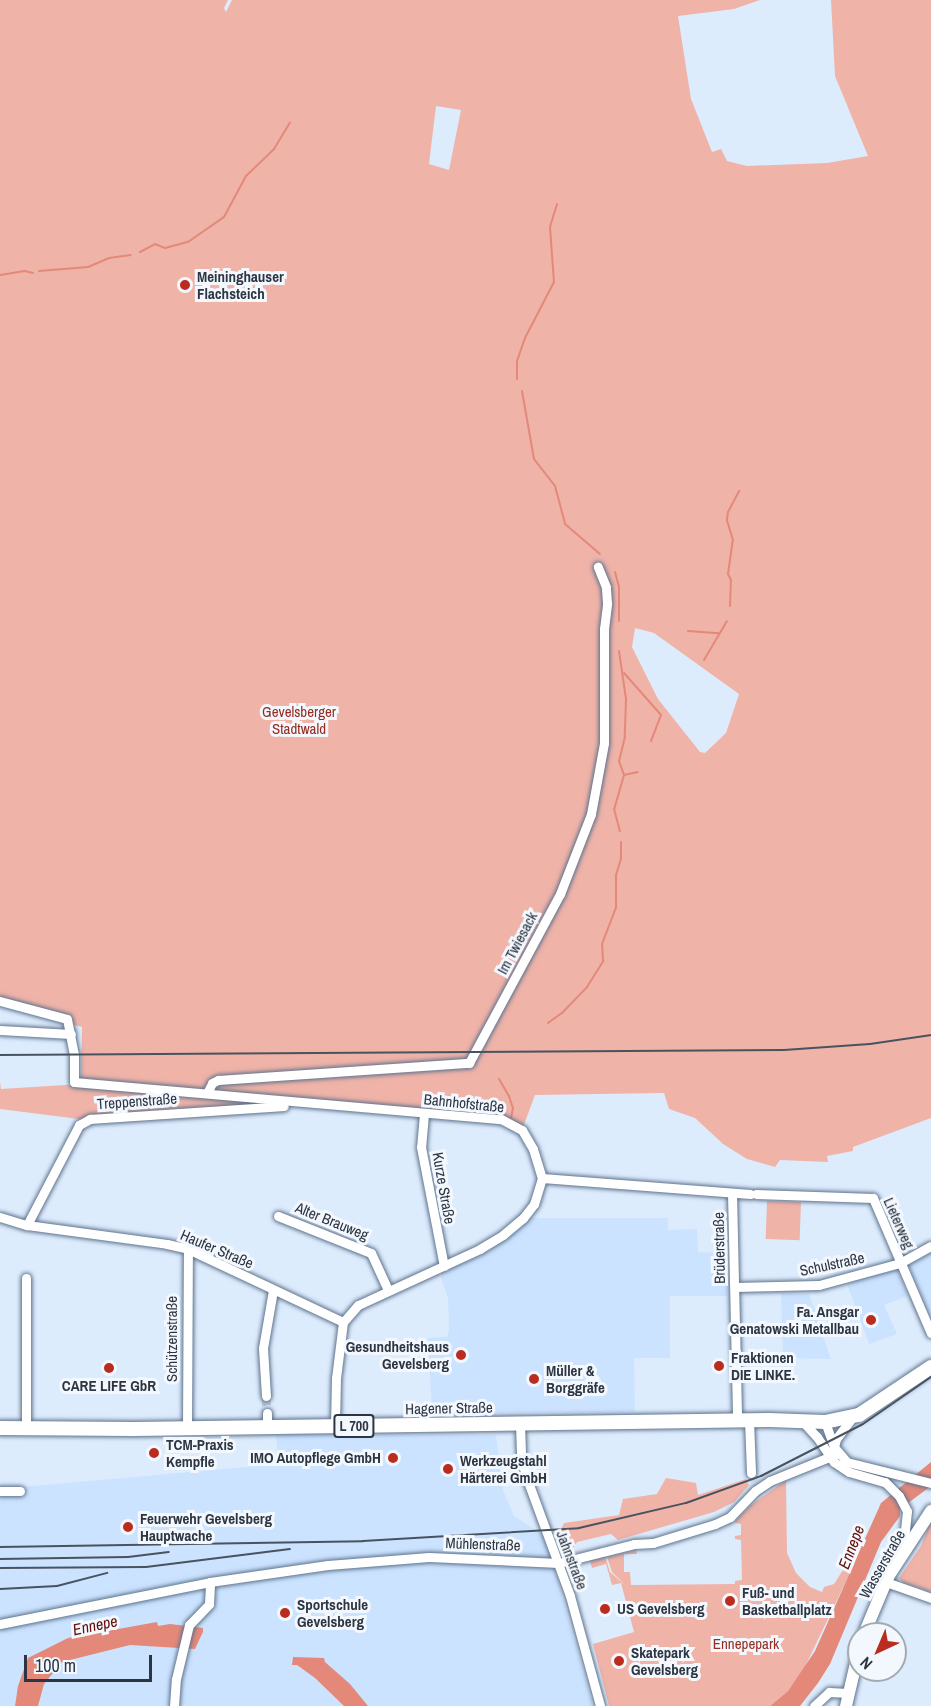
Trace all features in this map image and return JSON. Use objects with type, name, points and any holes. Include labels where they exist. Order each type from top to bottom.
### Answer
[{"type":"main road","name":"Hagener Straße","points":[[0,1428],[187,1428],[267,1420],[335,1426],[743,1420],[825,1422],[852,1418],[893,1395],[931,1367]]},
{"type":"main road","name":"Wasserstraße","points":[[869,1622],[886,1582],[931,1511]]},
{"type":"main road","points":[[847,1700],[851,1682]]},
{"type":"street","name":"Im Twiesack","points":[[207,1093],[212,1083],[219,1080],[469,1063],[560,894],[591,814],[604,743],[604,629],[607,603],[606,587],[598,567]]},
{"type":"street","points":[[0,1001],[67,1019],[71,1034],[0,1030]]},
{"type":"street","name":"Bahnhofstraße","points":[[71,1034],[74,1082],[501,1119],[522,1130],[530,1143],[542,1178]]},
{"type":"street","name":"Treppenstraße","points":[[27,1225],[74,1134],[80,1125],[90,1119],[310,1104]]},
{"type":"street","name":"Kurze Straße","points":[[424,1114],[421,1147],[444,1266]]},
{"type":"street","points":[[335,1426],[336,1378],[343,1322],[358,1305],[444,1266],[503,1235],[534,1204],[542,1178]]},
{"type":"street","name":"Brüderstraße","points":[[542,1178],[732,1193],[743,1420],[751,1473]]},
{"type":"street","name":"Lieterweg","points":[[732,1193],[873,1198],[931,1333]]},
{"type":"street","name":"Alter Brauweg","points":[[278,1216],[371,1253],[388,1290]]},
{"type":"street","name":"Haufer Straße","points":[[0,1217],[27,1225],[167,1244],[188,1250],[343,1322]]},
{"type":"street","name":"Schulstraße","points":[[735,1287],[808,1287],[900,1263],[931,1246]]},
{"type":"street","name":"Schützenstraße","points":[[187,1428],[188,1250]]},
{"type":"street","points":[[26,1278],[26,1427]]},
{"type":"street","points":[[266,1396],[263,1348],[273,1290]]},
{"type":"street","points":[[834,1453],[836,1439],[852,1418]]},
{"type":"street","points":[[803,1422],[824,1446],[852,1465],[931,1483]]},
{"type":"street","points":[[825,1422],[834,1453],[849,1472],[878,1479],[892,1488],[907,1511],[902,1556]]},
{"type":"street","name":"Jahnstraße","points":[[520,1424],[524,1468],[559,1563],[600,1706]]},
{"type":"street","name":"Mühlenstraße","points":[[0,1624],[210,1582],[328,1565],[429,1557],[559,1563],[633,1544],[660,1541],[715,1524],[730,1517],[770,1481],[834,1453]]},
{"type":"street","points":[[0,1491],[20,1491]]},
{"type":"street","points":[[174,1706],[189,1625],[209,1604],[210,1582]]},
{"type":"street","points":[[886,1582],[931,1598]]},
{"type":"street","points":[[814,1706],[829,1692],[847,1700]]},
{"type":"shaded area","points":[[523,1218],[668,1218],[668,1230],[697,1229],[698,1252],[728,1253],[727,1296],[670,1296],[670,1358],[634,1358],[635,1412],[432,1413],[428,1338],[447,1337],[449,1329],[448,1298],[441,1278],[444,1266]]},
{"type":"shaded area","points":[[931,1250],[931,1316],[908,1264]]},
{"type":"shaded area","points":[[896,1268],[908,1296],[884,1305],[897,1334],[869,1344],[847,1284]]},
{"type":"shaded area","points":[[781,1293],[809,1294],[831,1359],[783,1358]]},
{"type":"shaded area","points":[[276,1434],[496,1435],[503,1490],[514,1516],[545,1536],[593,1706],[0,1706],[0,1489],[278,1464]]},
{"type":"shaded area","points":[[931,1462],[931,1486],[900,1509],[900,1516],[881,1542],[830,1664],[818,1683],[800,1706],[770,1706],[788,1691],[815,1651],[881,1503]]},
{"type":"shaded area","points":[[157,1622],[158,1626],[170,1624],[203,1628],[203,1632],[195,1649],[130,1645],[62,1662],[44,1684],[38,1706],[15,1706],[18,1686],[28,1658],[68,1638]]},
{"type":"shaded area","points":[[293,1657],[324,1658],[325,1662],[350,1684],[368,1706],[344,1706],[315,1678],[297,1665],[292,1665]]},
{"type":"green space","name":"Gevelsberger Stadtwald","points":[[0,0],[228,0],[224,8],[226,12],[232,0],[760,0],[734,9],[678,16],[691,99],[712,152],[721,149],[727,161],[747,166],[827,163],[868,156],[835,76],[831,0],[931,0],[931,1118],[853,1147],[853,1151],[827,1156],[828,1162],[780,1160],[775,1167],[747,1159],[723,1144],[695,1118],[669,1109],[664,1093],[535,1095],[522,1130],[511,1123],[311,1104],[87,1120],[0,1109],[0,1082],[1,1089],[81,1084],[82,1027],[0,1004]],"holes":[[[436,106],[461,110],[449,170],[429,164]],[[635,628],[654,633],[739,694],[726,733],[705,753],[700,752],[658,699],[632,647]]]},
{"type":"green space","points":[[767,1201],[801,1202],[800,1240],[766,1239]]},
{"type":"green space","points":[[666,1478],[696,1483],[698,1495],[746,1479],[749,1485],[734,1502],[714,1512],[618,1540],[611,1534],[577,1542],[572,1550],[563,1548],[558,1536],[564,1523],[619,1515],[623,1499],[657,1494]]},
{"type":"green space","name":"Ennepepark","points":[[786,1480],[787,1553],[796,1573],[810,1587],[822,1592],[824,1587],[834,1584],[843,1570],[850,1573],[803,1671],[788,1691],[770,1706],[609,1706],[593,1644],[634,1632],[621,1583],[612,1585],[606,1564],[592,1568],[590,1561],[605,1556],[610,1572],[626,1586],[612,1572],[607,1557],[636,1550],[637,1554],[624,1554],[624,1572],[630,1572],[631,1585],[735,1584],[735,1581],[742,1580],[741,1540],[735,1539],[735,1536],[741,1535],[741,1524],[735,1523],[736,1520],[751,1505]]},
{"type":"green space","points":[[931,1520],[931,1592],[904,1583],[899,1578],[921,1546]]},
{"type":"waterway","points":[[140,252],[155,244],[165,248],[188,242],[224,217],[246,176],[274,149],[290,122]]},
{"type":"waterway","points":[[517,379],[517,361],[525,338],[554,282],[550,227],[557,204]]},
{"type":"waterway","points":[[39,271],[88,267],[109,258],[131,255]]},
{"type":"waterway","points":[[0,275],[25,271],[33,273]]},
{"type":"waterway","points":[[522,391],[534,459],[555,486],[565,524],[600,554]]},
{"type":"waterway","points":[[730,606],[731,580],[728,574],[733,540],[727,520],[728,512],[739,491]]},
{"type":"waterway","points":[[615,572],[619,587],[619,621]]},
{"type":"waterway","points":[[704,660],[727,621]]},
{"type":"waterway","points":[[688,631],[719,633]]},
{"type":"waterway","points":[[619,651],[626,699],[625,737],[619,761],[624,775],[614,809],[620,831]]},
{"type":"waterway","points":[[624,673],[661,715],[651,741]]},
{"type":"waterway","points":[[624,775],[638,772]]},
{"type":"waterway","points":[[548,1023],[562,1013],[587,987],[603,961],[602,944],[616,907],[616,875],[621,859],[621,842]]},
{"type":"waterway","points":[[499,1079],[513,1108],[511,1118]]},
{"type":"tunnel","points":[[266,1396],[267,1413]]},
{"type":"railway","points":[[0,1055],[784,1050],[870,1044],[931,1035]]},
{"type":"railway","points":[[0,1547],[363,1541],[579,1528],[686,1503],[761,1476],[863,1424],[931,1377]]},
{"type":"railway","points":[[0,1568],[146,1567],[290,1549]]},
{"type":"railway","points":[[0,1559],[128,1557],[169,1552]]},
{"type":"railway","points":[[0,1589],[57,1586],[107,1573]]},
{"type":"place","name":"Meininghauser Flachsteich","points":[[185,285]]},
{"type":"place","name":"Fa. Ansgar Genatowski Metallbau","points":[[871,1320]]},
{"type":"place","name":"Gesundheitshaus Gevelsberg","points":[[461,1355]]},
{"type":"place","name":"Fraktionen DIE LINKE.","points":[[719,1366]]},
{"type":"place","name":"CARE LIFE GbR","points":[[109,1368]]},
{"type":"place","name":"Müller & Borggräfe","points":[[534,1379]]},
{"type":"place","name":"TCM-Praxis Kempfle","points":[[154,1453]]},
{"type":"place","name":"IMO Autopflege GmbH","points":[[393,1458]]},
{"type":"place","name":"Werkzeugstahl Härterei GmbH","points":[[448,1469]]},
{"type":"place","name":"Feuerwehr Gevelsberg Hauptwache","points":[[128,1527]]},
{"type":"place","name":"Fuß- und Basketballplatz","points":[[730,1601]]},
{"type":"place","name":"US Gevelsberg","points":[[605,1609]]},
{"type":"place","name":"Sportschule Gevelsberg","points":[[285,1613]]},
{"type":"place","name":"Skatepark Gevelsberg","points":[[619,1661]]},
{"type":"water label","name":"Ennepe","points":[[851,1547]]},
{"type":"water label","name":"Ennepe","points":[[95,1625]]}]
